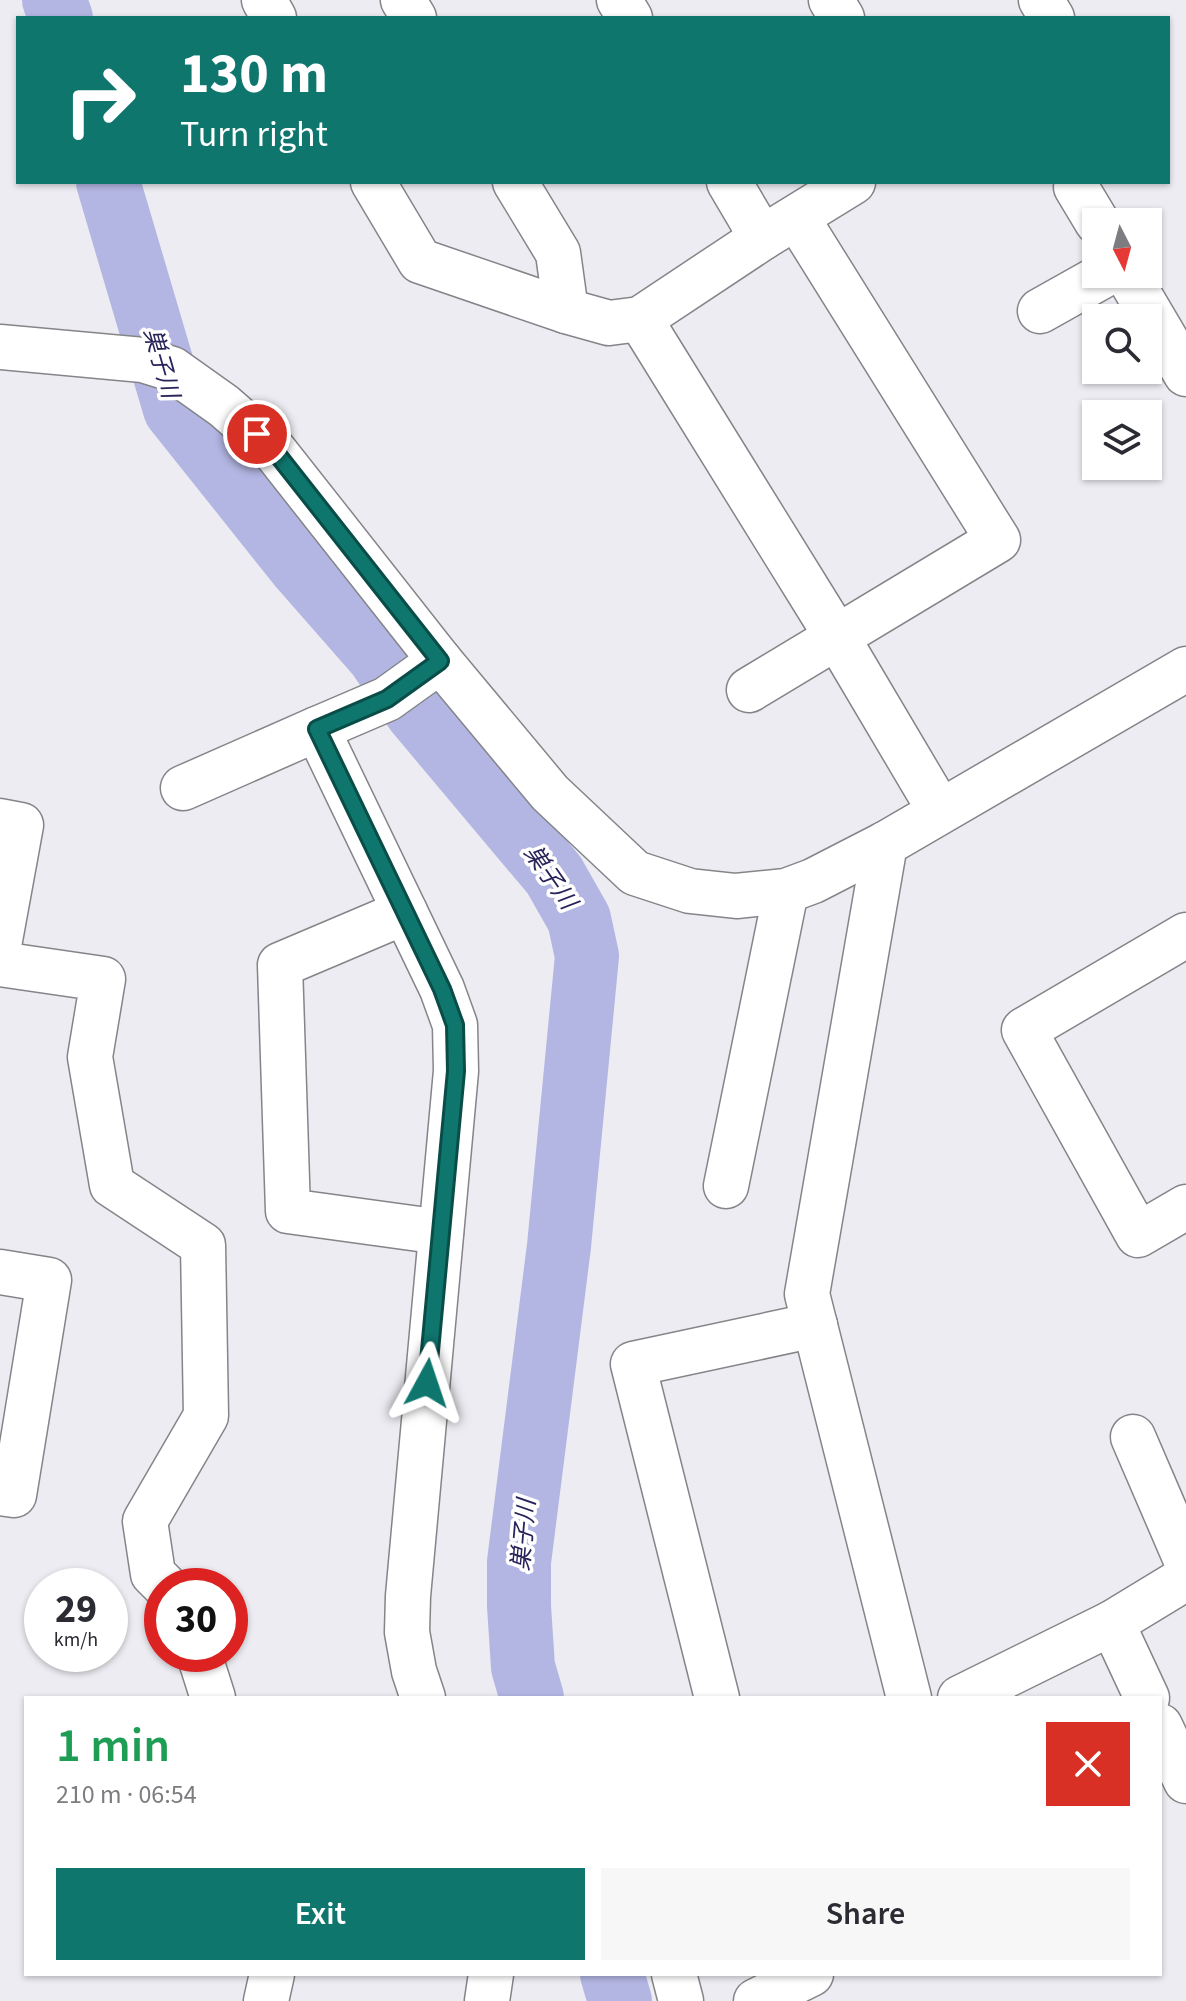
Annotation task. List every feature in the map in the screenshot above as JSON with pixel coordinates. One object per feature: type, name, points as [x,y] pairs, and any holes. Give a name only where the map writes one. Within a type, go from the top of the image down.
[{"type":"street","points":[[374,184],[420,261],[609,323],[640,319],[850,184]]},
{"type":"street","points":[[516,184],[558,253],[566,311]]},
{"type":"street","points":[[731,184],[780,228],[998,540],[749,690]]},
{"type":"street","points":[[1040,311],[1082,287]]},
{"type":"street","points":[[1135,288],[1186,374]]},
{"type":"street","points":[[640,319],[837,637],[940,811]]},
{"type":"street","points":[[2,336],[157,364],[224,406],[273,449],[415,679],[550,793],[635,873],[690,891],[736,896],[786,891],[813,881],[1180,686]]},
{"type":"street","points":[[183,788],[317,729],[415,679]]},
{"type":"street","points":[[317,729],[442,989],[455,1025],[456,1071],[408,1596],[407,1632],[422,1696]]},
{"type":"street","points":[[0,821],[21,825],[0,940]]},
{"type":"street","points":[[885,844],[807,1294],[908,1696]]},
{"type":"street","points":[[726,1186],[786,891]]},
{"type":"street","points":[[405,912],[280,965],[288,1211],[441,1232]]},
{"type":"street","points":[[1186,935],[1024,1030],[1138,1235],[1186,1207]]},
{"type":"street","points":[[0,964],[103,979],[90,1057],[112,1185],[203,1245],[206,1416],[145,1521],[152,1568]]},
{"type":"street","points":[[0,1272],[49,1280],[14,1495],[0,1493]]},
{"type":"street","points":[[716,1696],[633,1364],[815,1325]]},
{"type":"street","points":[[1133,1437],[1186,1560]]},
{"type":"street","points":[[964,1696],[1112,1623],[1186,1578]]},
{"type":"street","points":[[1112,1623],[1146,1696]]},
{"type":"street","points":[[205,1672],[212,1696]]},
{"type":"street","points":[[1162,1730],[1186,1781]]},
{"type":"street","points":[[1162,1800],[1186,1788]]},
{"type":"street","points":[[266,2001],[272,1976]]},
{"type":"street","points":[[487,2001],[491,1976]]},
{"type":"street","points":[[675,1976],[681,2001]]},
{"type":"street","points":[[756,2001],[807,1976]]},
{"type":"waterway","name":"巣子川","points":[[54,0],[60,16]]},
{"type":"waterway","name":"巣子川","points":[[109,184],[175,409],[301,567],[379,656],[417,712],[554,875],[579,919],[587,956],[559,1246],[519,1562],[523,1667],[531,1696]]},
{"type":"waterway","name":"巣子川","points":[[613,1976],[620,2001]]},
{"type":"route","points":[[257,434],[273,449],[440,661],[387,699],[317,729],[442,989],[455,1025],[456,1071],[427,1383]]}]
